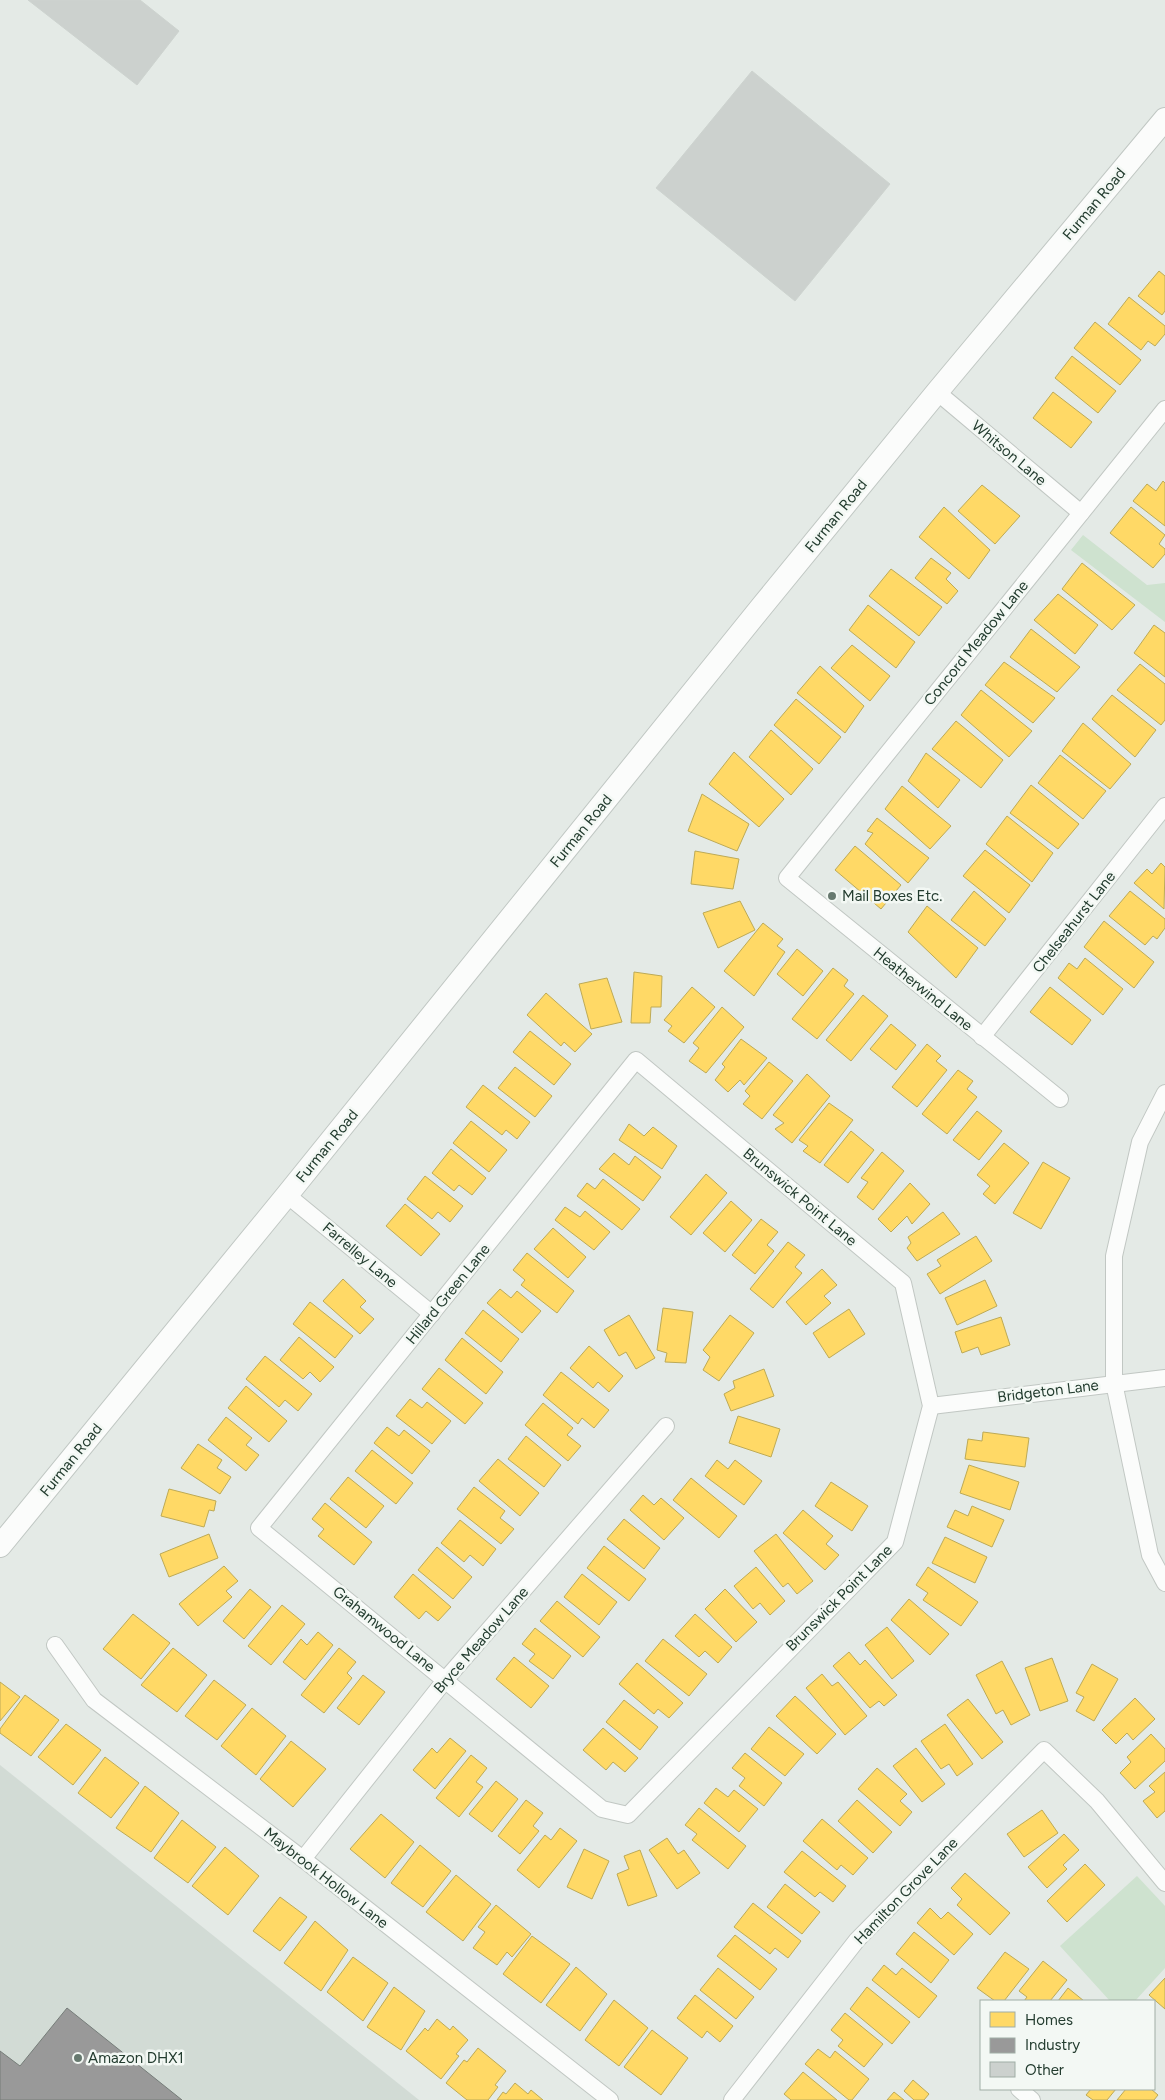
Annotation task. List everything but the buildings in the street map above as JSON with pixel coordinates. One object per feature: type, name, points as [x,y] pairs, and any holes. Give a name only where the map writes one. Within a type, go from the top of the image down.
[{"type":"street","name":"Furman Road","points":[[0,1546],[287,1195],[936,392],[1165,118]]},
{"type":"street","name":"Whitson Lane","points":[[936,392],[1081,513]]},
{"type":"street","name":"Concord Meadow Lane","points":[[787,878],[1165,409]]},
{"type":"street","name":"Chelseahurst Lane","points":[[982,1037],[1165,806]]},
{"type":"street","name":"Heatherwind Lane","points":[[787,878],[1060,1098]]},
{"type":"street","name":"Hillard Green Lane","points":[[259,1528],[636,1060]]},
{"type":"street","name":"Brunswick Point Lane","points":[[628,1815],[894,1542],[931,1406],[903,1283],[636,1060]]},
{"type":"street","points":[[1165,1093],[1140,1142],[1114,1256],[1114,1383],[1150,1555],[1165,1583]]},
{"type":"street","name":"Farrelley Lane","points":[[287,1195],[432,1314]]},
{"type":"street","name":"Bridgeton Lane","points":[[931,1406],[1165,1378]]},
{"type":"street","name":"Bryce Meadow Lane","points":[[303,1859],[446,1679],[666,1426]]},
{"type":"street","name":"Grahamwood Lane","points":[[259,1528],[446,1679],[602,1809],[628,1815]]},
{"type":"street","name":"Maybrook Hollow Lane","points":[[54,1646],[94,1700],[303,1859],[610,2100]]},
{"type":"street","name":"Hamilton Grove Lane","points":[[732,2100],[857,1940],[1044,1750],[1097,1801],[1165,1883]]},
{"type":"street","points":[[1020,2090],[1032,2100]]},
{"type":"shaded area","points":[[0,1765],[419,2100],[0,2100]]},
{"type":"green space","points":[[1083,535],[1147,585],[1165,583],[1165,622],[1071,550]]},
{"type":"green space","points":[[1137,1876],[1165,1906],[1165,1968],[1136,2000],[1109,2000],[1060,1946]]},
{"type":"place","name":"Mail Boxes Etc.","points":[[832,896]]},
{"type":"place","name":"Amazon DHX1","points":[[78,2058]]}]
